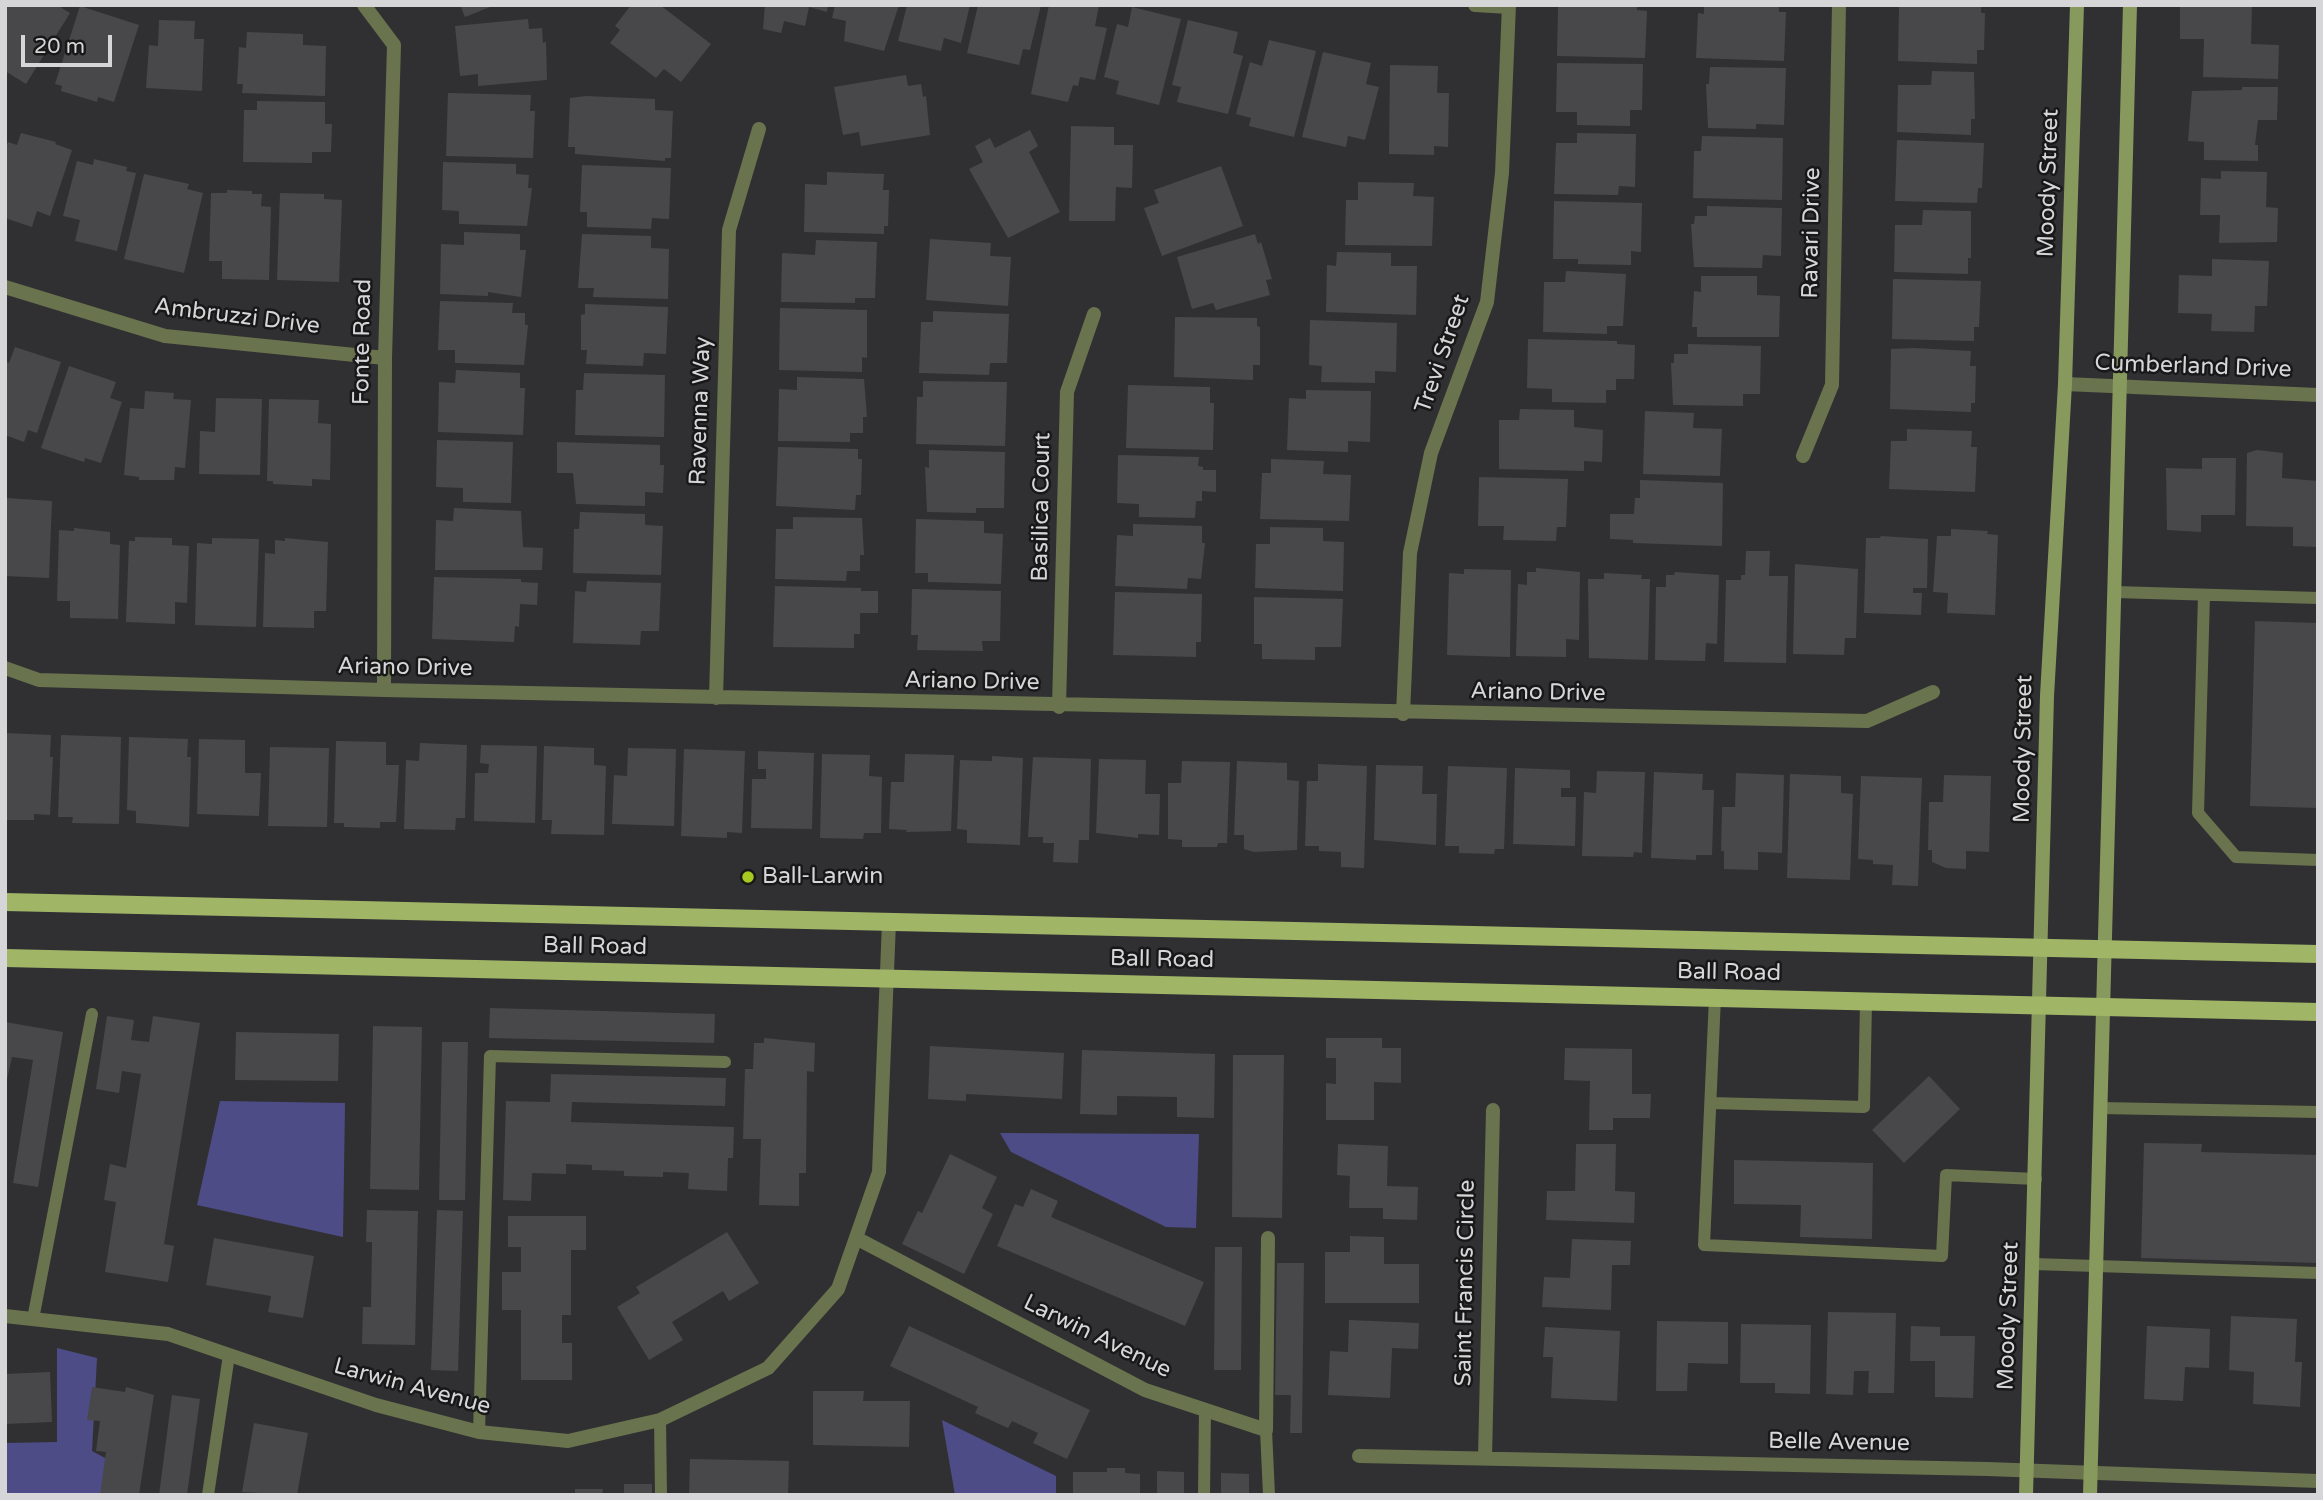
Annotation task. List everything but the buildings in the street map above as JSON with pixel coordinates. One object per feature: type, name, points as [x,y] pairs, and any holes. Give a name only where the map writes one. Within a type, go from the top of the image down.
[{"type":"main road","name":"Moody Street","points":[[2026,1495],[2048,670],[2065,384],[2077,5]]},
{"type":"main road","points":[[2090,1495],[2130,5]]},
{"type":"main road","name":"Ball Road","points":[[5,902],[2318,954]]},
{"type":"main road","name":"Ball Road","points":[[5,958],[2318,1012]]},
{"type":"street","name":"Fonte Road","points":[[364,5],[394,45],[385,358],[384,690]]},
{"type":"street","points":[[1475,5],[1509,6]]},
{"type":"street","name":"Ravari Drive","points":[[1803,456],[1832,385],[1839,5]]},
{"type":"street","name":"Trevi Street","points":[[1403,714],[1410,553],[1432,453],[1487,302],[1502,173],[1509,6]]},
{"type":"street","name":"Ravenna Way","points":[[716,698],[729,230],[759,129]]},
{"type":"street","name":"Ambruzzi Drive","points":[[5,286],[165,336],[385,358]]},
{"type":"street","name":"Basilica Court","points":[[1059,707],[1067,392],[1094,314]]},
{"type":"street","name":"Cumberland Drive","points":[[2065,384],[2318,395]]},
{"type":"street","name":"Ariano Drive","points":[[5,668],[39,680],[1059,707],[1867,722],[1933,692]]},
{"type":"street","name":"Larwin Avenue","points":[[5,1316],[168,1334],[376,1405],[479,1432],[568,1441],[660,1420],[768,1368],[838,1289],[879,1172],[889,922]]},
{"type":"street","name":"Saint Francis Circle","points":[[1485,1457],[1493,1111]]},
{"type":"street","name":"Larwin Avenue","points":[[856,1238],[1145,1390],[1266,1430]]},
{"type":"street","points":[[1266,1430],[1268,1238]]},
{"type":"street","name":"Belle Avenue","points":[[1359,1456],[2090,1472],[2318,1481]]},
{"type":"lane","points":[[2115,592],[2318,598]]},
{"type":"lane","points":[[2204,595],[2199,813],[2236,857],[2318,860]]},
{"type":"lane","points":[[1715,997],[1704,1245],[1942,1256],[1946,1175],[2036,1179]]},
{"type":"lane","points":[[1711,1103],[1864,1107],[1866,1001]]},
{"type":"lane","points":[[33,1319],[92,1014]]},
{"type":"lane","points":[[479,1432],[490,1056],[725,1062]]},
{"type":"lane","points":[[2100,1108],[2318,1112]]},
{"type":"lane","points":[[2034,1264],[2318,1273]]},
{"type":"lane","points":[[208,1495],[229,1355]]},
{"type":"lane","points":[[1204,1495],[1205,1409]]},
{"type":"lane","points":[[660,1420],[662,1495]]},
{"type":"lane","points":[[1266,1430],[1269,1495]]},
{"type":"shaded area","points":[[220,1101],[345,1103],[343,1237],[197,1205]]},
{"type":"shaded area","points":[[1000,1133],[1199,1134],[1196,1228],[1166,1227],[1011,1152]]},
{"type":"shaded area","points":[[57,1348],[97,1358],[92,1451],[107,1459],[101,1495],[5,1495],[5,1443],[57,1442]]},
{"type":"shaded area","points":[[942,1420],[1056,1476],[1056,1495],[955,1495]]},
{"type":"place","name":"Ball-Larwin","points":[[748,877]]}]
